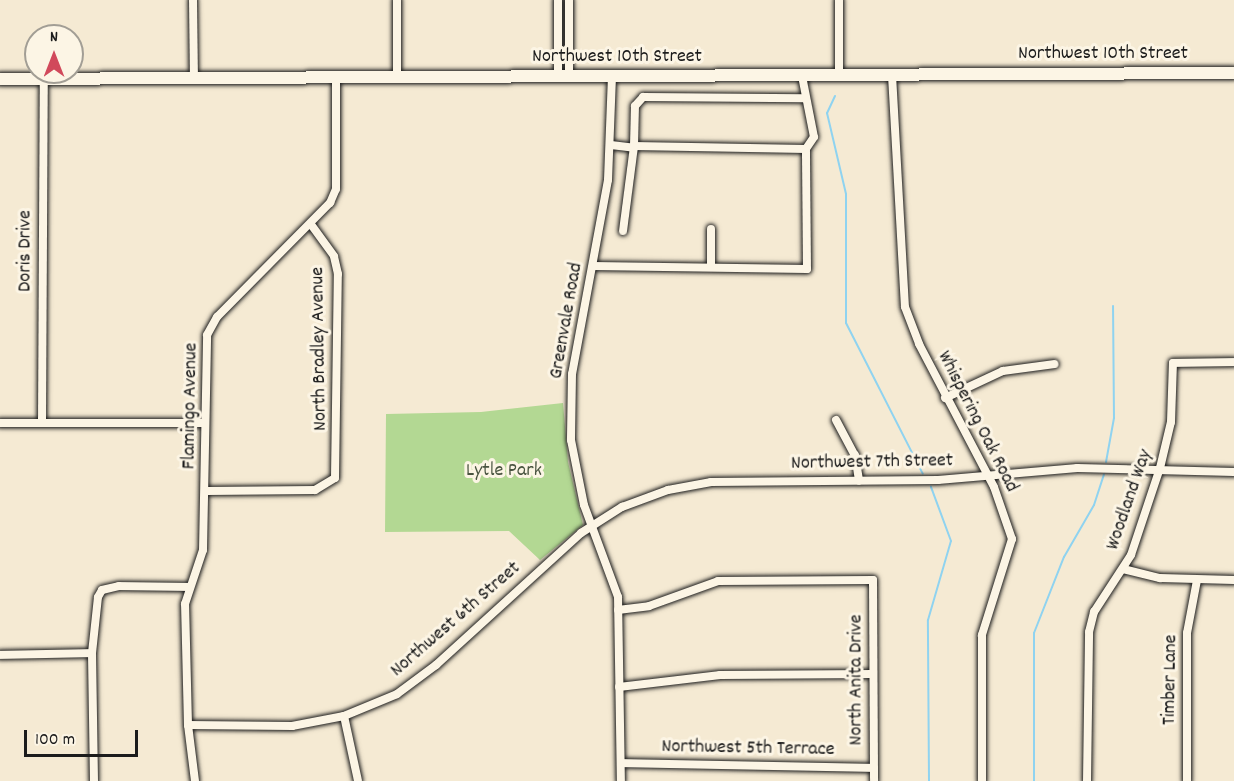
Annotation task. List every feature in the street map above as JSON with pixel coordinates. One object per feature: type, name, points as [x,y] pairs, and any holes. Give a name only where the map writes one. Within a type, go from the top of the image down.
[{"type":"main road","name":"Northwest 10th Street","points":[[84,79],[1234,73]]},
{"type":"main road","name":"Northwest 10th Street","points":[[0,79],[24,79]]},
{"type":"street","points":[[193,0],[194,79]]},
{"type":"street","points":[[397,0],[397,77]]},
{"type":"street","points":[[838,0],[839,76]]},
{"type":"street","points":[[558,4],[569,4],[564,76],[558,4]]},
{"type":"street","name":"Whispering Oak Road","points":[[892,75],[905,307],[945,398],[987,476],[1012,539],[982,635],[982,781]]},
{"type":"street","name":"Greenvale Road","points":[[612,76],[611,146],[593,266],[572,374],[573,459],[591,526],[615,584],[618,610],[621,781]]},
{"type":"street","points":[[593,266],[807,269],[806,149],[814,137],[802,76]]},
{"type":"street","name":"Flamingo Avenue","points":[[195,781],[188,725],[188,587],[203,550],[207,491],[203,423],[207,335],[217,317],[312,226],[336,189],[336,77]]},
{"type":"street","name":"Doris Drive","points":[[42,423],[44,84]]},
{"type":"street","points":[[623,231],[634,147],[634,106],[643,97],[805,98]]},
{"type":"street","points":[[611,146],[806,149]]},
{"type":"street","name":"North Bradley Avenue","points":[[207,491],[315,490],[335,478],[338,274],[334,256],[312,226]]},
{"type":"street","points":[[711,229],[711,267]]},
{"type":"street","name":"Woodland Way","points":[[1087,781],[1089,632],[1100,602],[1123,569],[1160,468],[1171,422],[1173,363],[1234,362]]},
{"type":"street","points":[[945,398],[1003,370],[1055,363]]},
{"type":"street","points":[[836,420],[855,456],[859,481]]},
{"type":"street","points":[[0,423],[203,423]]},
{"type":"street","name":"Northwest 7th Street","points":[[591,526],[644,498],[690,485],[987,476],[1105,468],[1234,472]]},
{"type":"street","name":"Northwest 6th Street","points":[[188,725],[292,726],[344,716],[410,685],[591,526]]},
{"type":"street","points":[[1123,569],[1140,576],[1234,580]]},
{"type":"street","name":"North Anita Drive","points":[[618,610],[642,608],[718,581],[873,580],[874,781]]},
{"type":"street","name":"Timber Lane","points":[[1187,781],[1187,633],[1197,580]]},
{"type":"street","points":[[94,781],[93,617],[102,590],[129,585],[188,587]]},
{"type":"street","points":[[0,655],[92,653]]},
{"type":"street","points":[[619,687],[720,675],[873,674]]},
{"type":"street","points":[[344,716],[358,781]]},
{"type":"street","name":"Northwest 5th Terrace","points":[[621,763],[874,768]]},
{"type":"green space","name":"Lytle Park","points":[[563,403],[568,462],[583,525],[540,560],[509,531],[385,532],[386,414],[481,412]]},
{"type":"waterway","points":[[835,96],[827,113],[846,194],[846,323],[923,474]]},
{"type":"waterway","points":[[1106,462],[1114,418],[1113,306]]},
{"type":"waterway","points":[[1034,781],[1034,633],[1064,557],[1094,505],[1104,475]]},
{"type":"waterway","points":[[929,781],[928,620],[951,541],[931,487]]}]
